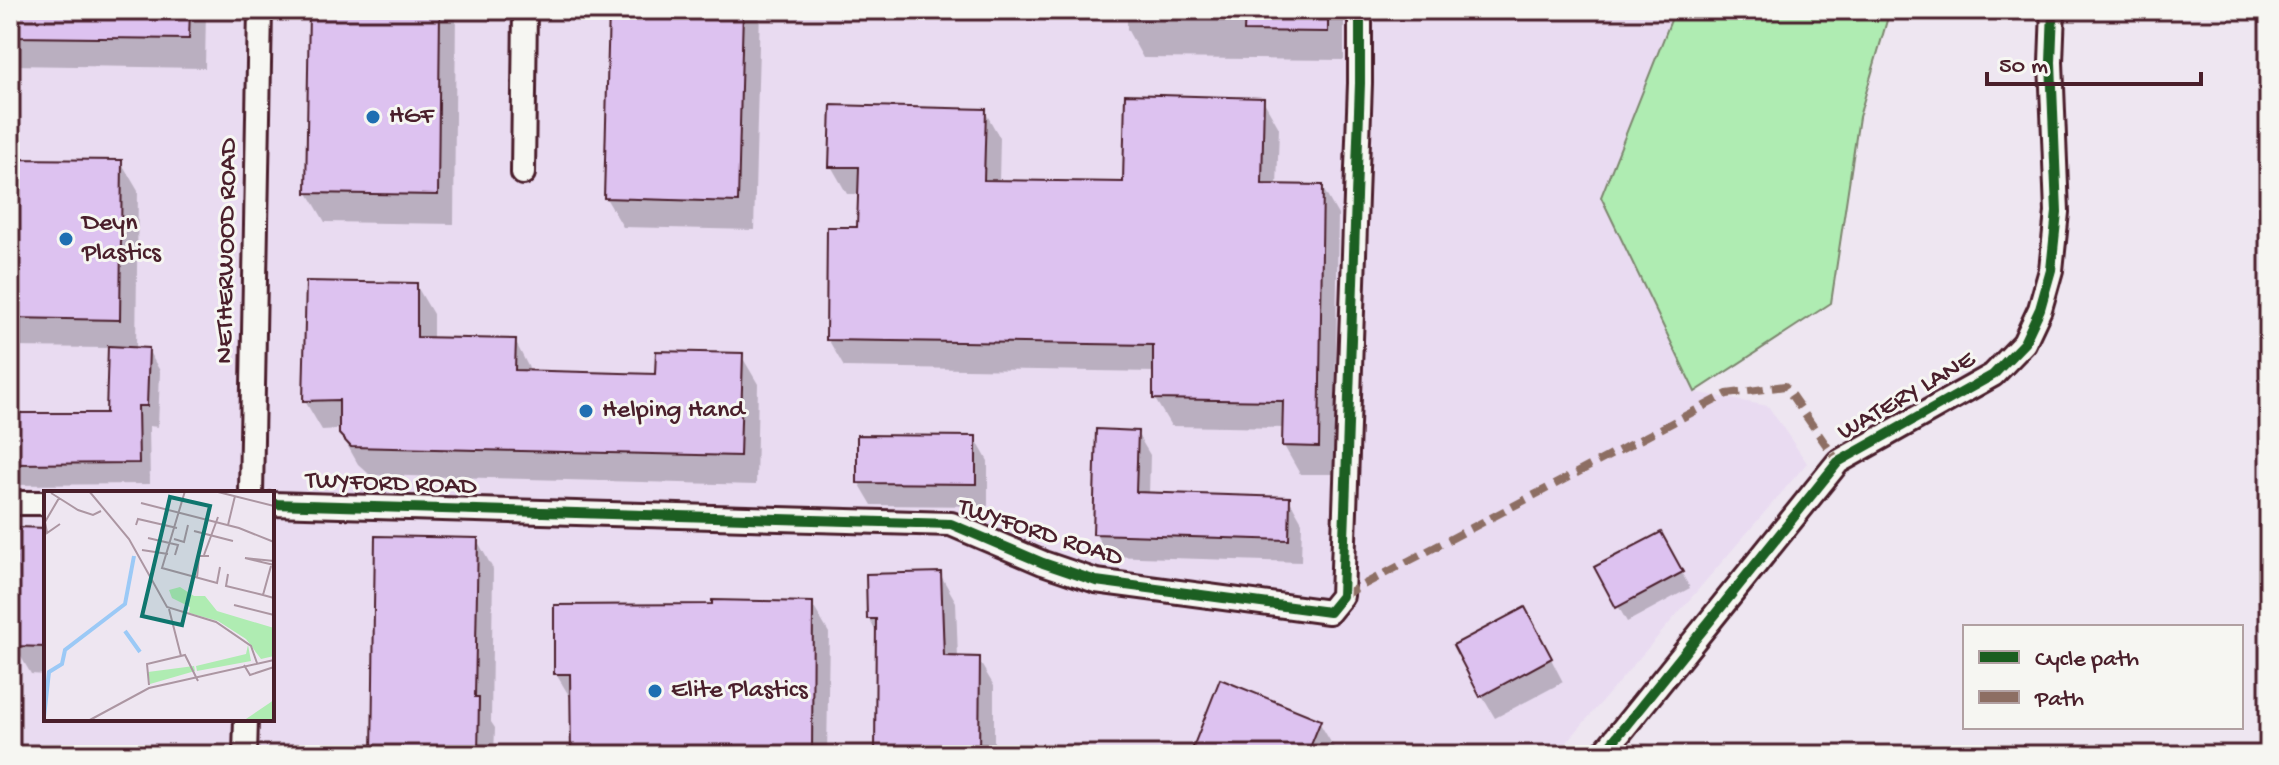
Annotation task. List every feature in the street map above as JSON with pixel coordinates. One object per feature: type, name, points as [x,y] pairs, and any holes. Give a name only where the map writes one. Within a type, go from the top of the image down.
[{"type":"street","name":"NETHERWOOD ROAD","points":[[251,491],[260,10]]},
{"type":"street","points":[[523,173],[525,10]]},
{"type":"street","name":"TWYFORD ROAD","points":[[274,504],[951,524],[1043,563],[1096,581],[1329,612],[1342,596],[1360,10]]},
{"type":"street","name":"WATERY LANE","points":[[1602,755],[1838,462],[1993,375],[2024,343],[2040,309],[2051,270],[2057,212],[2051,62],[2053,10]]},
{"type":"street","points":[[10,503],[44,503]]},
{"type":"street","points":[[245,755],[246,721]]},
{"type":"shaded area","points":[[10,10],[1678,10],[1695,392],[1768,406],[1807,463],[1556,755],[10,755]]},
{"type":"green space","points":[[1675,10],[1890,10],[1859,117],[1831,303],[1695,392],[1601,197]]},
{"type":"building","points":[[10,10],[190,10],[189,39],[10,37]]},
{"type":"building","name":"HGF","points":[[309,10],[440,10],[438,195],[306,193]]},
{"type":"building","points":[[609,10],[743,10],[738,202],[604,198]]},
{"type":"building","points":[[1245,10],[1328,10],[1328,32],[1244,31]]},
{"type":"building","points":[[1125,94],[1264,98],[1262,184],[1323,185],[1319,447],[1282,446],[1283,401],[1153,399],[1153,345],[826,340],[827,227],[857,227],[859,167],[829,167],[831,105],[986,109],[984,180],[1123,182]]},
{"type":"building","name":"Deyn Plastics","points":[[10,159],[122,160],[120,320],[10,318]]},
{"type":"building","name":"Helping Hand","points":[[306,281],[417,283],[417,337],[516,339],[515,370],[655,374],[656,351],[743,353],[740,456],[351,447],[339,434],[339,400],[303,401]]},
{"type":"building","points":[[108,346],[149,348],[147,406],[138,406],[139,463],[10,464],[10,413],[106,413]]},
{"type":"building","points":[[1096,429],[1138,431],[1136,492],[1290,497],[1289,540],[1093,534]]},
{"type":"building","points":[[857,435],[976,436],[976,484],[857,483]]},
{"type":"building","points":[[17,527],[44,528],[44,647],[12,646]]},
{"type":"building","points":[[1661,532],[1683,572],[1616,608],[1594,567]]},
{"type":"building","points":[[375,536],[478,538],[475,697],[479,697],[478,755],[372,755]]},
{"type":"building","points":[[941,572],[944,656],[980,657],[979,755],[875,755],[876,619],[867,619],[866,574]]},
{"type":"building","points":[[712,600],[813,602],[812,755],[571,755],[570,674],[554,674],[554,605],[712,604]]},
{"type":"building","points":[[1525,607],[1552,658],[1480,697],[1453,645]]},
{"type":"building","points":[[1220,679],[1321,720],[1307,755],[1190,755]]},
{"type":"marked path","points":[[1342,596],[1727,394],[1785,386],[1838,462]]},
{"type":"cycle path","points":[[274,504],[951,524],[1043,563],[1096,581],[1329,612],[1342,596],[1360,10]]},
{"type":"cycle path","points":[[1602,755],[1838,462],[1993,375],[2024,343],[2040,309],[2051,270],[2057,212],[2051,62],[2053,10]]},
{"type":"place","name":"HGF","points":[[373,117]]},
{"type":"place","name":"Deyn Plastics","points":[[66,239]]},
{"type":"place","name":"Helping Hand","points":[[586,411]]},
{"type":"place","name":"Elite Plastics","points":[[655,691]]}]
